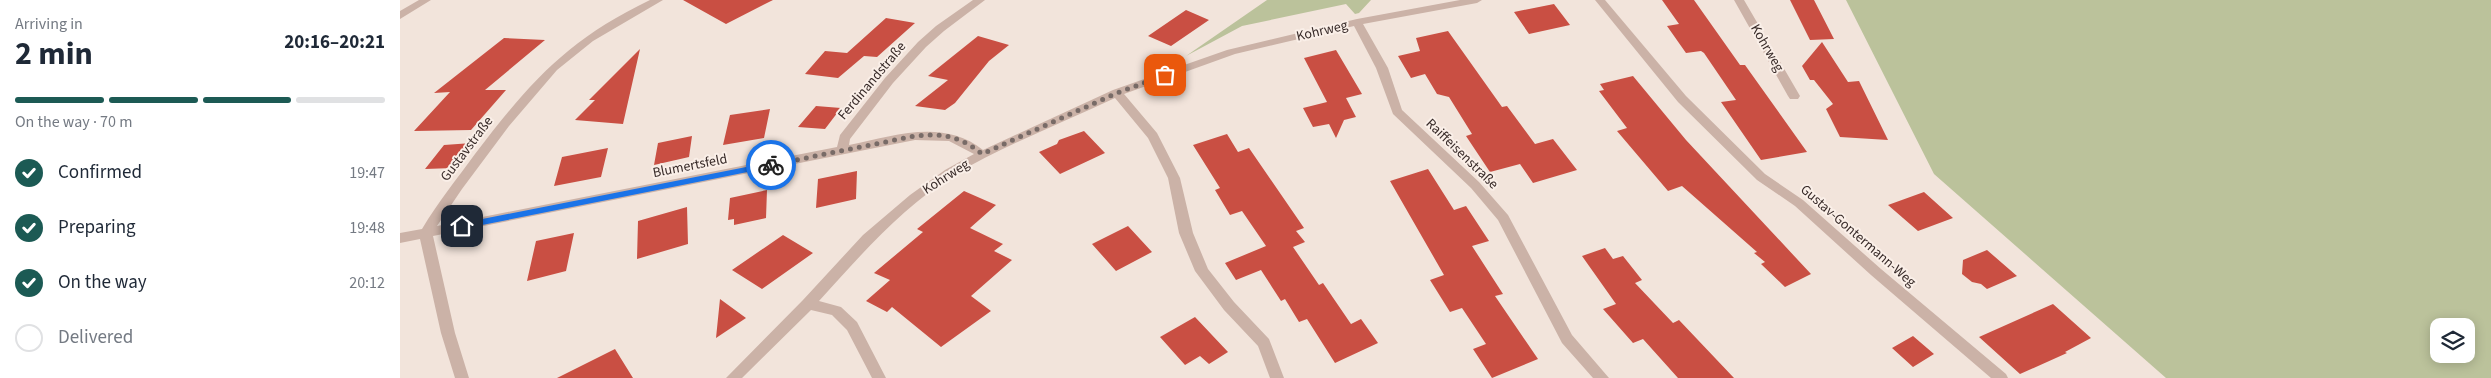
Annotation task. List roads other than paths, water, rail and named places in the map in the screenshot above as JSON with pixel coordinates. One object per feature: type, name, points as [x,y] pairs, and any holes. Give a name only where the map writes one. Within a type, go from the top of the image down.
[{"type":"street","points":[[400,16],[426,0]]},
{"type":"street","name":"Gustavstraße","points":[[426,234],[438,213],[487,146],[528,94],[553,68],[583,43],[628,14],[658,0]]},
{"type":"street","name":"Ferdinandstraße","points":[[843,150],[844,138],[895,72],[957,13],[980,0]]},
{"type":"street","name":"Kohrweg","points":[[734,378],[808,304],[868,238],[914,198],[949,173],[982,154],[1117,93],[1231,52],[1358,22],[1478,0]]},
{"type":"street","name":"Gustav-Gontermann-Weg","points":[[1600,0],[1682,99],[1761,177],[1799,203],[1876,272],[2001,378]]},
{"type":"street","name":"Kohrweg","points":[[1739,0],[1794,96]]},
{"type":"street","name":"Raiffeisenstraße","points":[[1358,22],[1382,68],[1397,111],[1475,185],[1503,218],[1567,338],[1602,378]]},
{"type":"street","points":[[1117,93],[1153,136],[1174,178],[1186,233],[1202,271],[1229,306],[1264,344],[1277,378]]},
{"type":"street","name":"Blumertsfeld","points":[[400,238],[843,150],[935,134],[960,139],[982,154]]},
{"type":"street","points":[[426,234],[448,333],[462,378]]},
{"type":"street","points":[[808,304],[836,312],[852,326],[879,378]]}]
